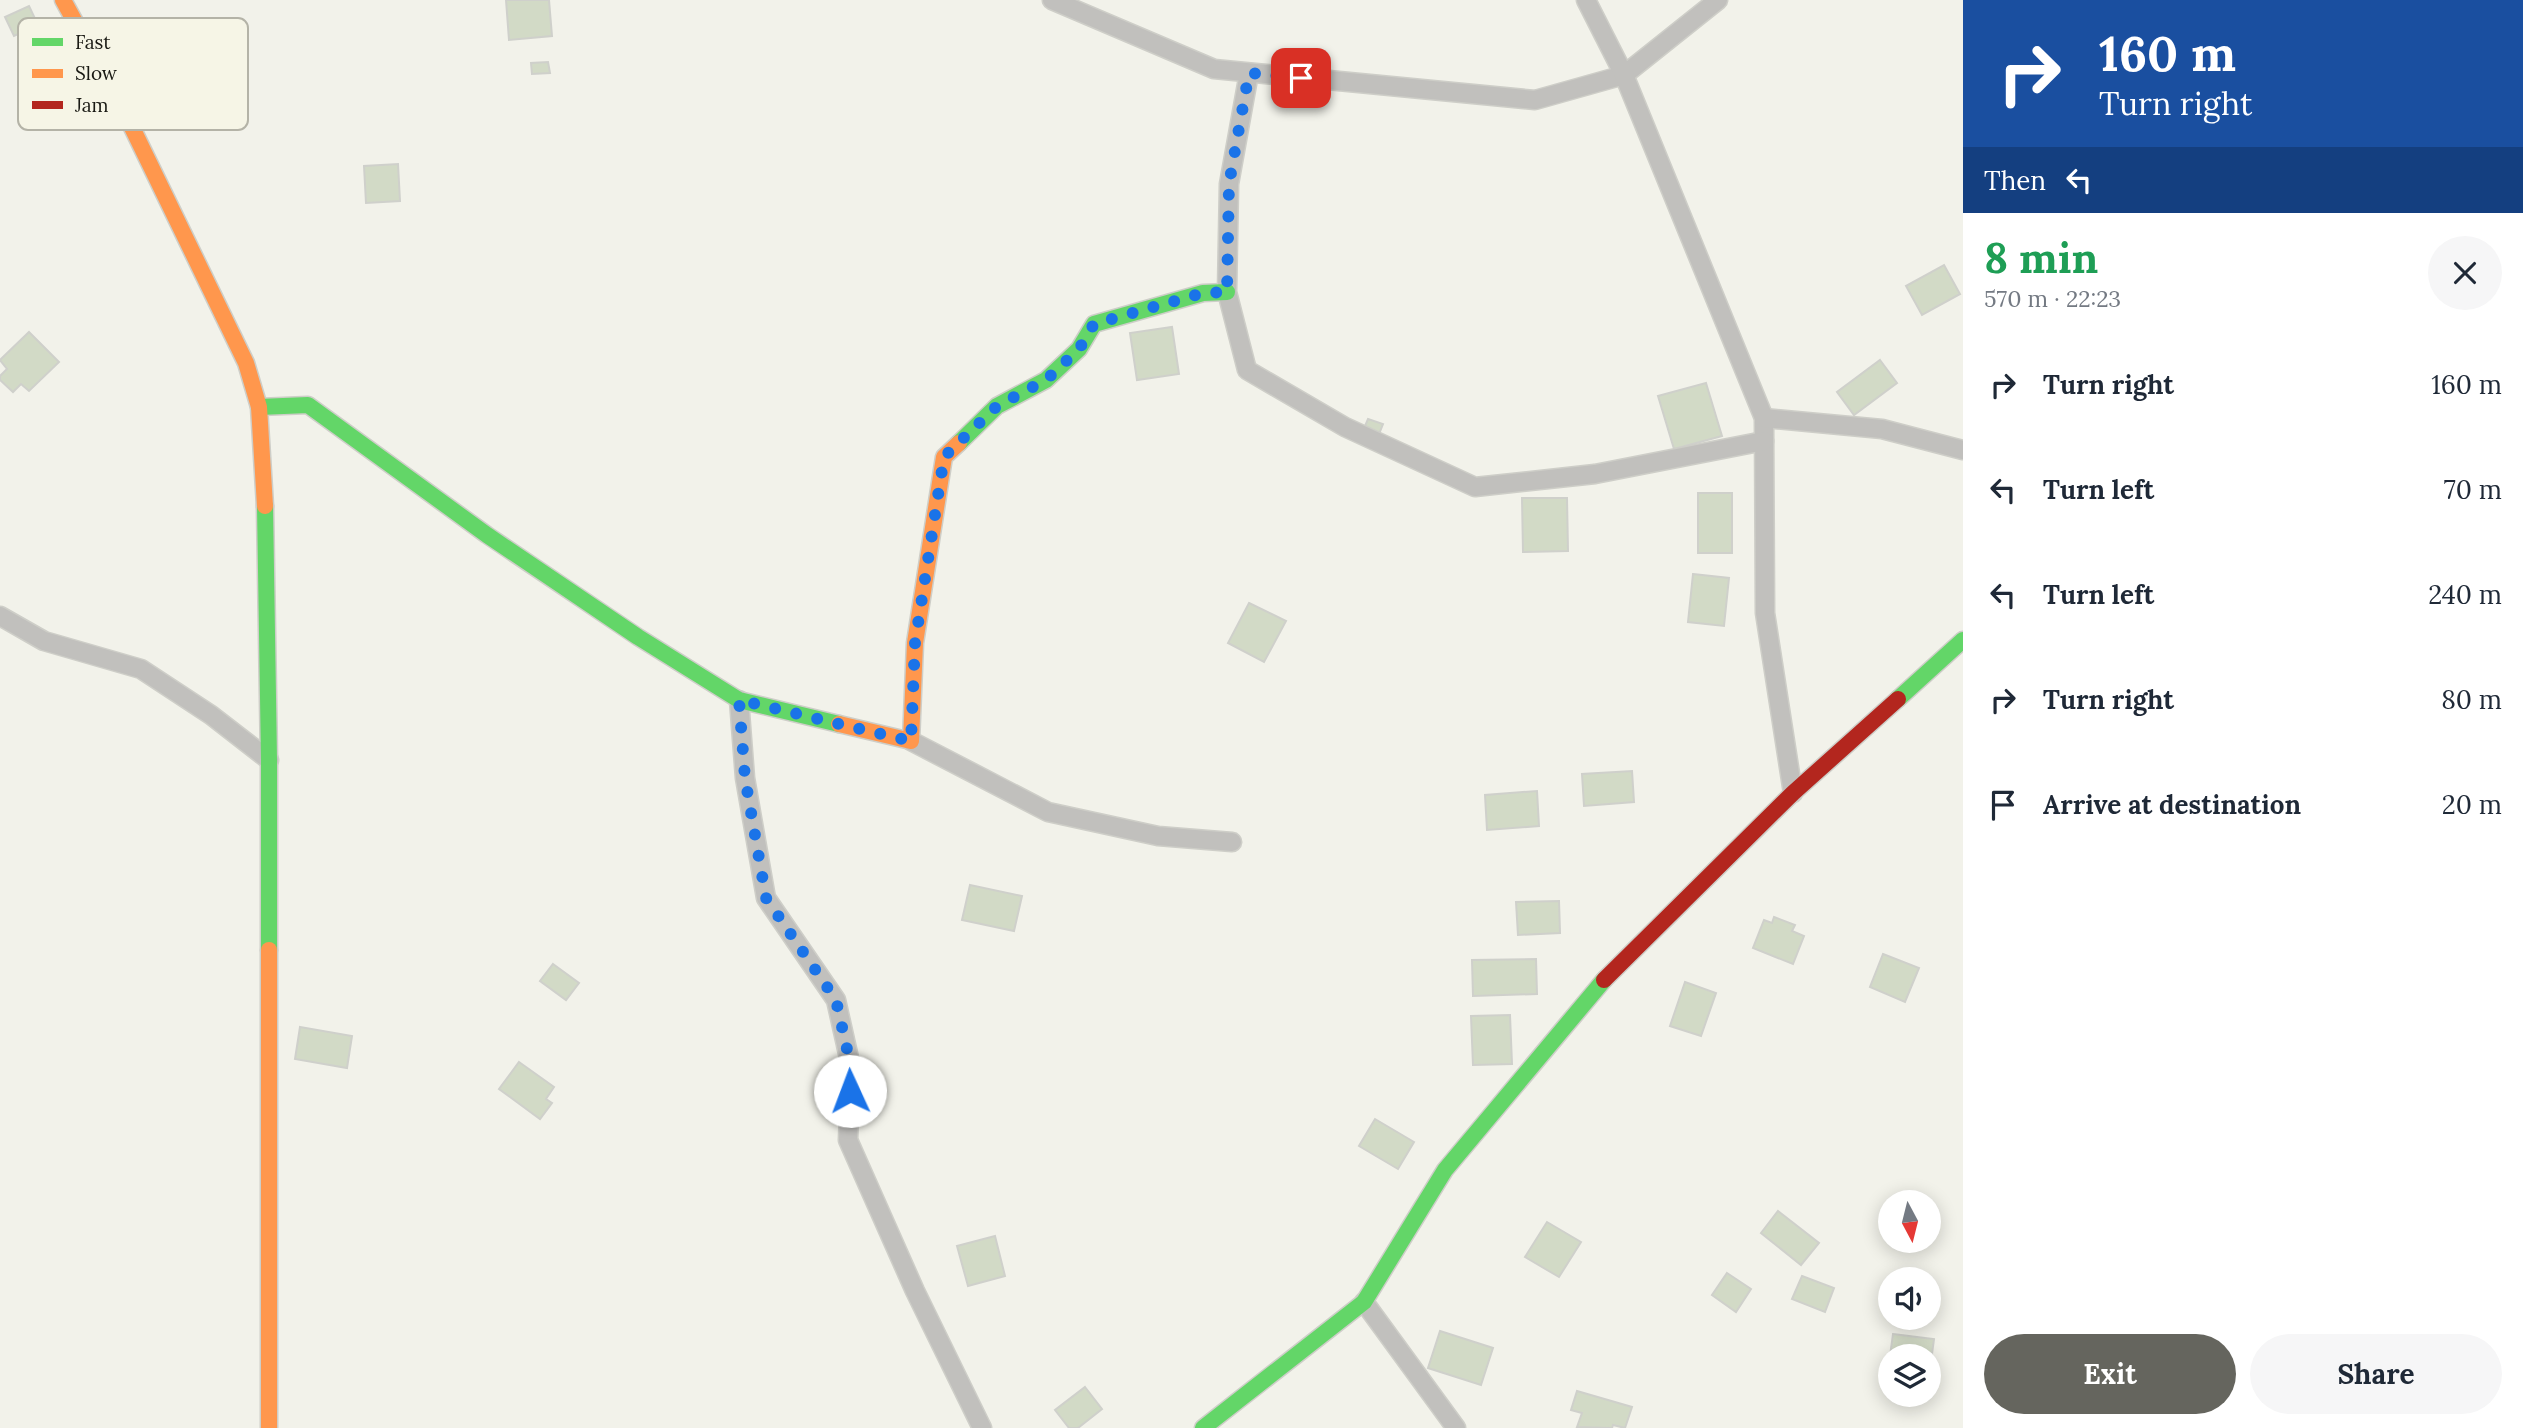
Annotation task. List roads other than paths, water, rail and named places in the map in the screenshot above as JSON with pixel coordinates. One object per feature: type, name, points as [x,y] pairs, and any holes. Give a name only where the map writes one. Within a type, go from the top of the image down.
[{"type":"street","points":[[63,0],[73,18]]},
{"type":"street","points":[[1052,0],[1214,69],[1535,100],[1623,75],[1718,0]]},
{"type":"street","points":[[1586,0],[1623,75],[1764,418],[1765,613],[1793,793]]},
{"type":"street","points":[[1249,73],[1229,184],[1227,292],[1247,370],[1345,427],[1475,486],[1595,474],[1764,441]]},
{"type":"street","points":[[133,130],[240,351],[259,407],[264,470],[269,760],[269,1428]]},
{"type":"street","points":[[911,741],[915,643],[944,457],[997,406],[1046,380],[1079,349],[1094,324],[1203,293],[1227,292]]},
{"type":"street","points":[[259,407],[308,405],[498,542],[638,637],[739,700],[911,741],[1048,812],[1158,836],[1232,842]]},
{"type":"street","points":[[1764,418],[1882,429],[1963,450]]},
{"type":"street","points":[[0,616],[44,641],[141,669],[211,715],[269,760]]},
{"type":"street","points":[[1203,1428],[1364,1302],[1444,1170],[1602,982],[1793,793],[1963,640]]},
{"type":"street","points":[[739,700],[745,778],[766,898],[836,1000],[851,1067],[848,1140],[915,1291],[982,1428]]},
{"type":"street","points":[[1364,1302],[1456,1428]]}]
